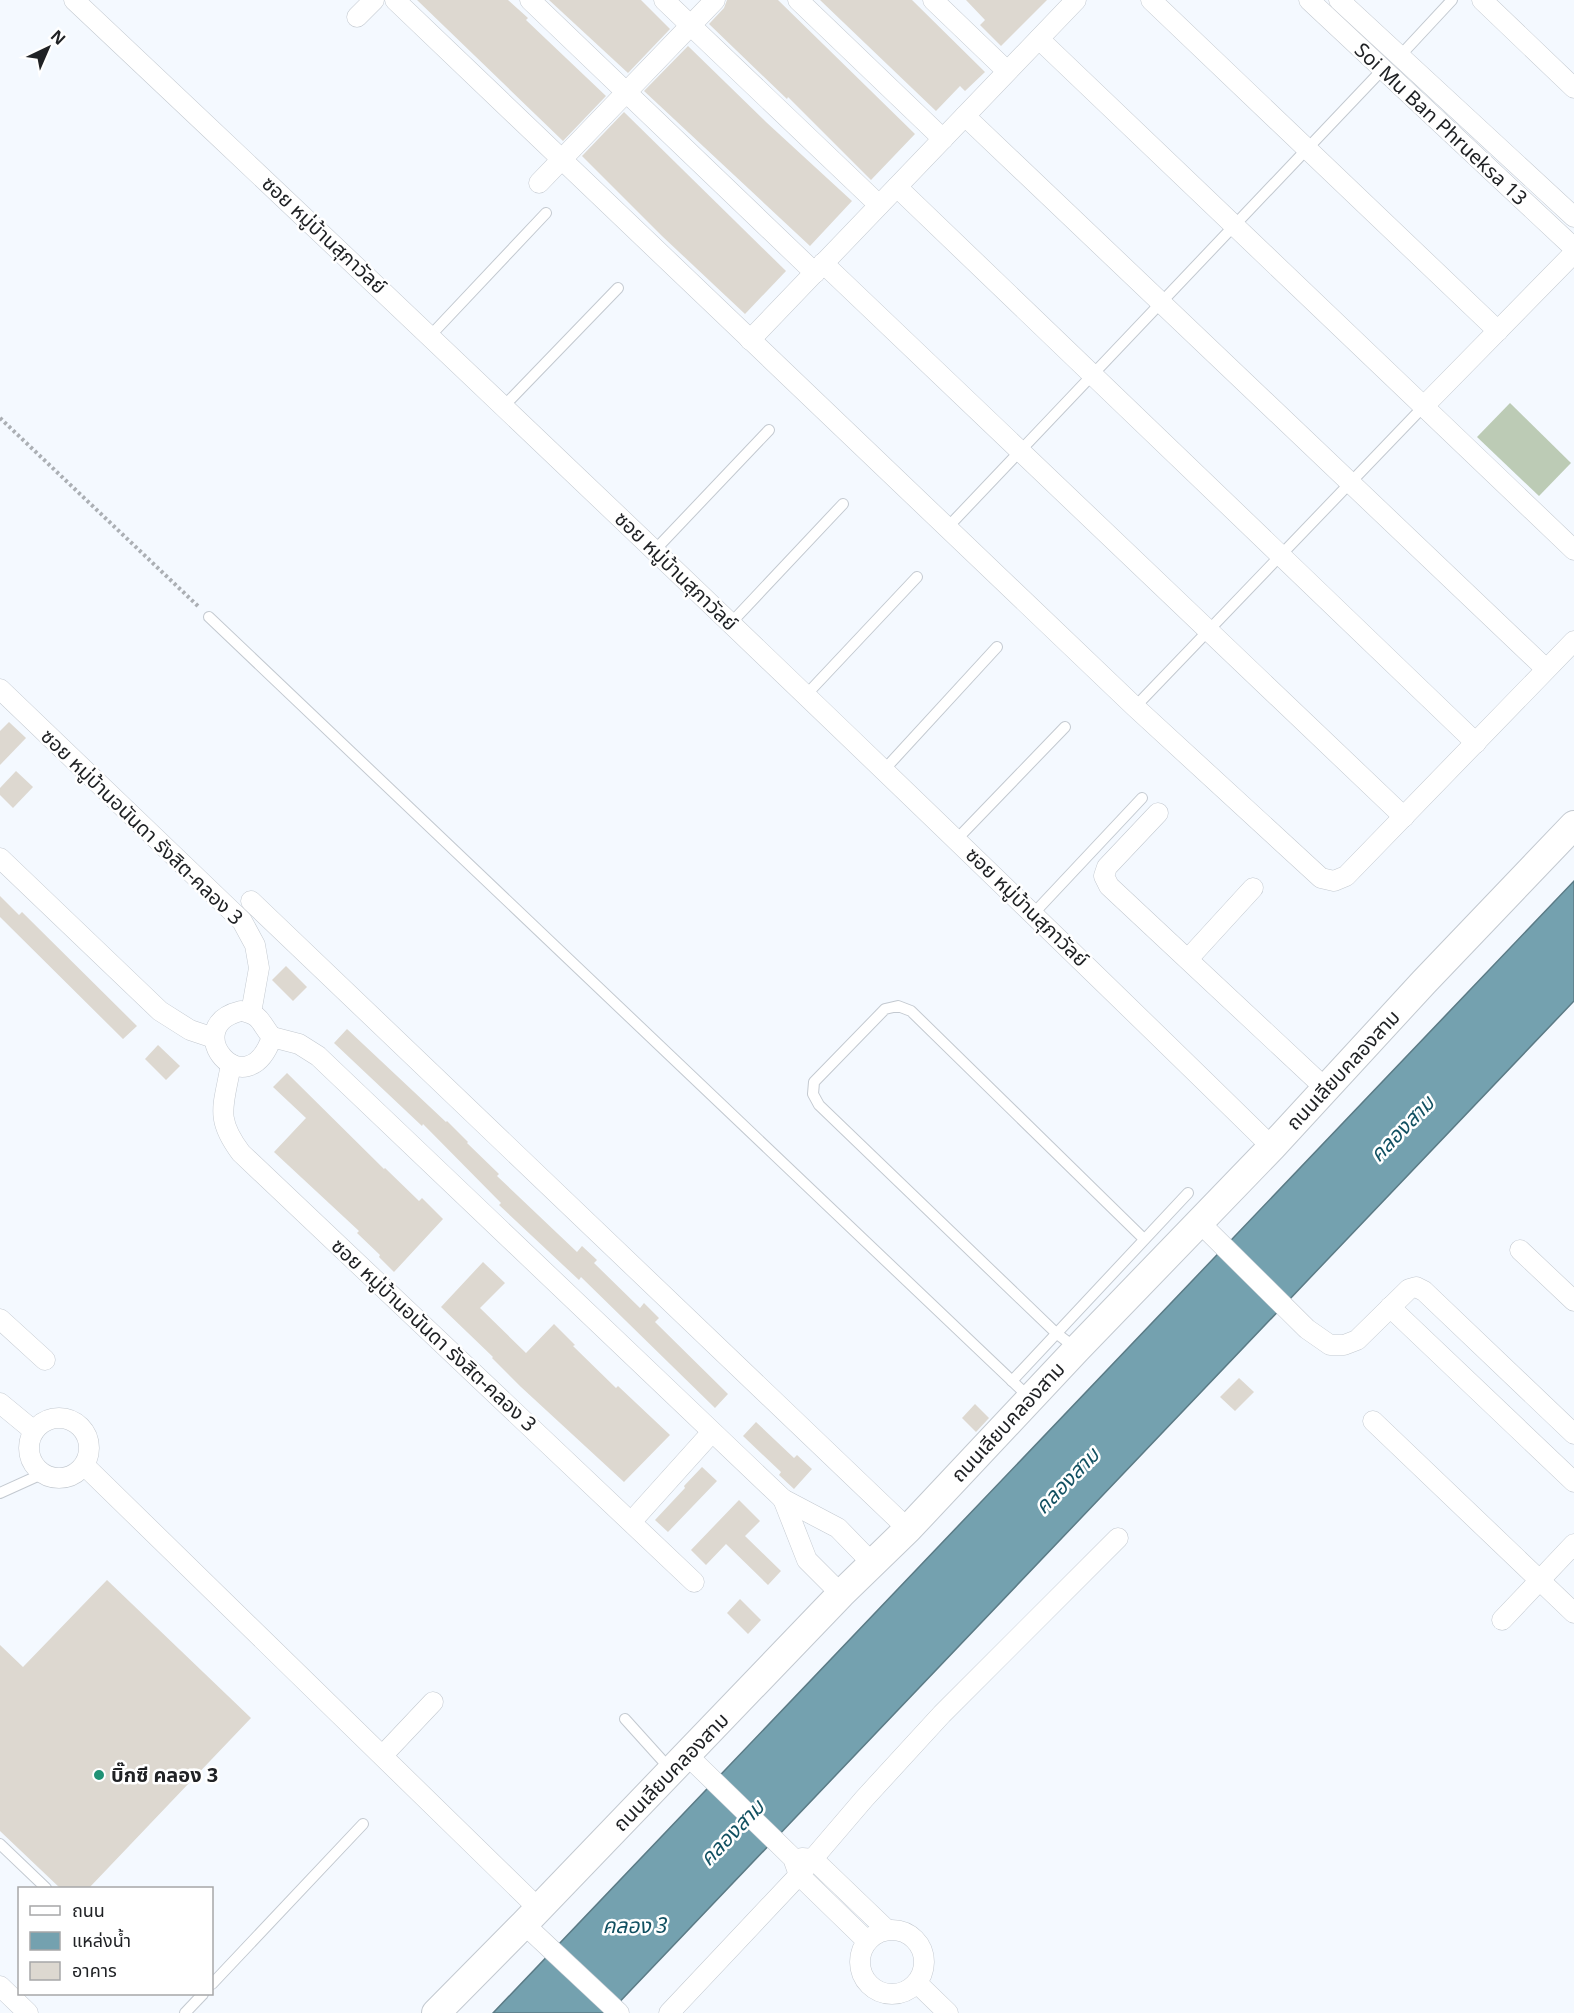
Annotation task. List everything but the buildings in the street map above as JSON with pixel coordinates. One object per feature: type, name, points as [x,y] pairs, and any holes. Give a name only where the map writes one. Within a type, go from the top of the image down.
[{"type":"main road","name":"ถนนเลียบคลองสาม","points":[[436,2013],[535,1925],[679,1763],[841,1594],[908,1529],[1021,1390],[1067,1341],[1199,1222],[1574,825]]},
{"type":"street","name":"ซอย หมู่บ้านสุภาวัลย์","points":[[74,0],[431,335],[1034,913],[1272,1147]]},
{"type":"street","points":[[357,17],[374,0]]},
{"type":"street","points":[[395,0],[947,528],[1321,878],[1334,881],[1346,876],[1574,640]]},
{"type":"street","points":[[530,0],[627,93],[1020,451],[1404,817]]},
{"type":"street","points":[[664,0],[879,205]]},
{"type":"street","points":[[539,183],[715,0]]},
{"type":"street","points":[[798,0],[943,138]]},
{"type":"street","points":[[750,340],[1076,0]]},
{"type":"street","points":[[1151,0],[1498,331]]},
{"type":"street","name":"Soi Mu Ban Phrueksa 13","points":[[1309,0],[1574,248]]},
{"type":"street","name":"Soi Mu Ban Phrueksa 13","points":[[1339,0],[1574,217]]},
{"type":"street","points":[[1482,0],[1574,88]]},
{"type":"street","points":[[935,1],[1007,71]]},
{"type":"street","points":[[1039,39],[1574,550]]},
{"type":"street","points":[[965,116],[1546,669]]},
{"type":"street","points":[[897,187],[1476,743]]},
{"type":"street","points":[[1424,406],[1574,253]]},
{"type":"street","name":"ซอย หมู่บ้านอนันดา รังสิต-คลอง 3","points":[[0,689],[242,921],[255,945],[259,968],[251,1013]]},
{"type":"street","points":[[1158,813],[1107,867],[1104,876],[1109,886],[1325,1088]]},
{"type":"street","points":[[0,858],[160,1011],[190,1030],[214,1038]]},
{"type":"street","points":[[1188,959],[1253,888]]},
{"type":"street","points":[[251,901],[908,1529]]},
{"type":"street","points":[[272,1037],[260,1060],[246,1066],[231,1064],[217,1052],[214,1038],[222,1019],[242,1011],[251,1013],[260,1019],[272,1037],[299,1044],[318,1056],[783,1499],[838,1528],[872,1563]]},
{"type":"street","name":"ซอย หมู่บ้านอนันดา รังสิต-คลอง 3","points":[[231,1064],[222,1118],[228,1136],[241,1153],[694,1582]]},
{"type":"street","points":[[1199,1222],[1307,1329],[1330,1345],[1344,1346],[1357,1340],[1409,1289],[1416,1287],[1424,1291],[1574,1434]]},
{"type":"street","points":[[1520,1250],[1574,1301]]},
{"type":"street","points":[[1390,1307],[1574,1482]]},
{"type":"street","points":[[0,1319],[45,1360]]},
{"type":"street","points":[[0,1403],[34,1431]]},
{"type":"street","points":[[49,1419],[68,1419],[77,1423],[84,1430],[90,1448],[85,1466],[78,1473],[61,1479],[42,1474],[30,1459],[30,1440],[34,1431],[49,1419]]},
{"type":"street","points":[[1373,1421],[1574,1613]]},
{"type":"street","points":[[632,1521],[712,1432]]},
{"type":"street","points":[[85,1466],[383,1755],[535,1925],[619,2013]]},
{"type":"street","points":[[783,1499],[807,1560],[841,1594]]},
{"type":"street","points":[[669,2013],[798,1861],[864,1798],[942,1714],[1118,1538]]},
{"type":"street","points":[[1502,1620],[1574,1544]]},
{"type":"street","points":[[383,1755],[433,1702]]},
{"type":"street","points":[[679,1763],[712,1780],[798,1861],[887,1930]]},
{"type":"street","points":[[798,1861],[867,1941]]},
{"type":"street","points":[[887,1930],[898,1930],[909,1934],[917,1941],[924,1962],[917,1983],[909,1990],[898,1994],[886,1994],[867,1983],[861,1973],[859,1962],[861,1951],[867,1941],[876,1933],[887,1930]]},
{"type":"street","points":[[917,1983],[948,2013]]},
{"type":"street","points":[[0,1986],[28,2013]]},
{"type":"lane","points":[[1399,57],[1452,0]]},
{"type":"lane","points":[[947,528],[1382,70]]},
{"type":"lane","points":[[431,335],[546,213]]},
{"type":"lane","points":[[504,406],[618,288]]},
{"type":"lane","points":[[1135,706],[1424,406]]},
{"type":"lane","points":[[655,550],[769,430]]},
{"type":"lane","points":[[730,624],[843,504]]},
{"type":"lane","points":[[806,695],[916,577]]},
{"type":"lane","points":[[209,617],[1021,1390]]},
{"type":"lane","points":[[884,770],[997,647]]},
{"type":"lane","points":[[957,839],[1065,727]]},
{"type":"lane","points":[[1034,913],[1142,798]]},
{"type":"lane","points":[[1144,1239],[911,1011],[898,1006],[885,1009],[814,1082],[813,1095],[819,1105],[1067,1341],[1144,1239],[1188,1192]]},
{"type":"lane","points":[[0,1493],[42,1474]]},
{"type":"lane","points":[[625,1719],[679,1763]]},
{"type":"lane","points":[[213,1983],[363,1824]]},
{"type":"lane","points":[[0,1844],[45,1887]]},
{"type":"lane","points":[[185,2013],[202,1995]]},
{"type":"path","points":[[0,418],[209,617]]},
{"type":"green space","points":[[1510,403],[1571,463],[1539,496],[1477,437]]},
{"type":"water","name":"คลอง 3","points":[[1574,881],[1574,1001],[609,2013],[493,2013]]},
{"type":"place","name":"บิ๊กซี คลอง 3","points":[[99,1775]]},
{"type":"water label","name":"คลองสาม","points":[[1402,1129]]},
{"type":"water label","name":"คลองสาม","points":[[1067,1481]]},
{"type":"water label","name":"คลองสาม","points":[[732,1833]]}]
